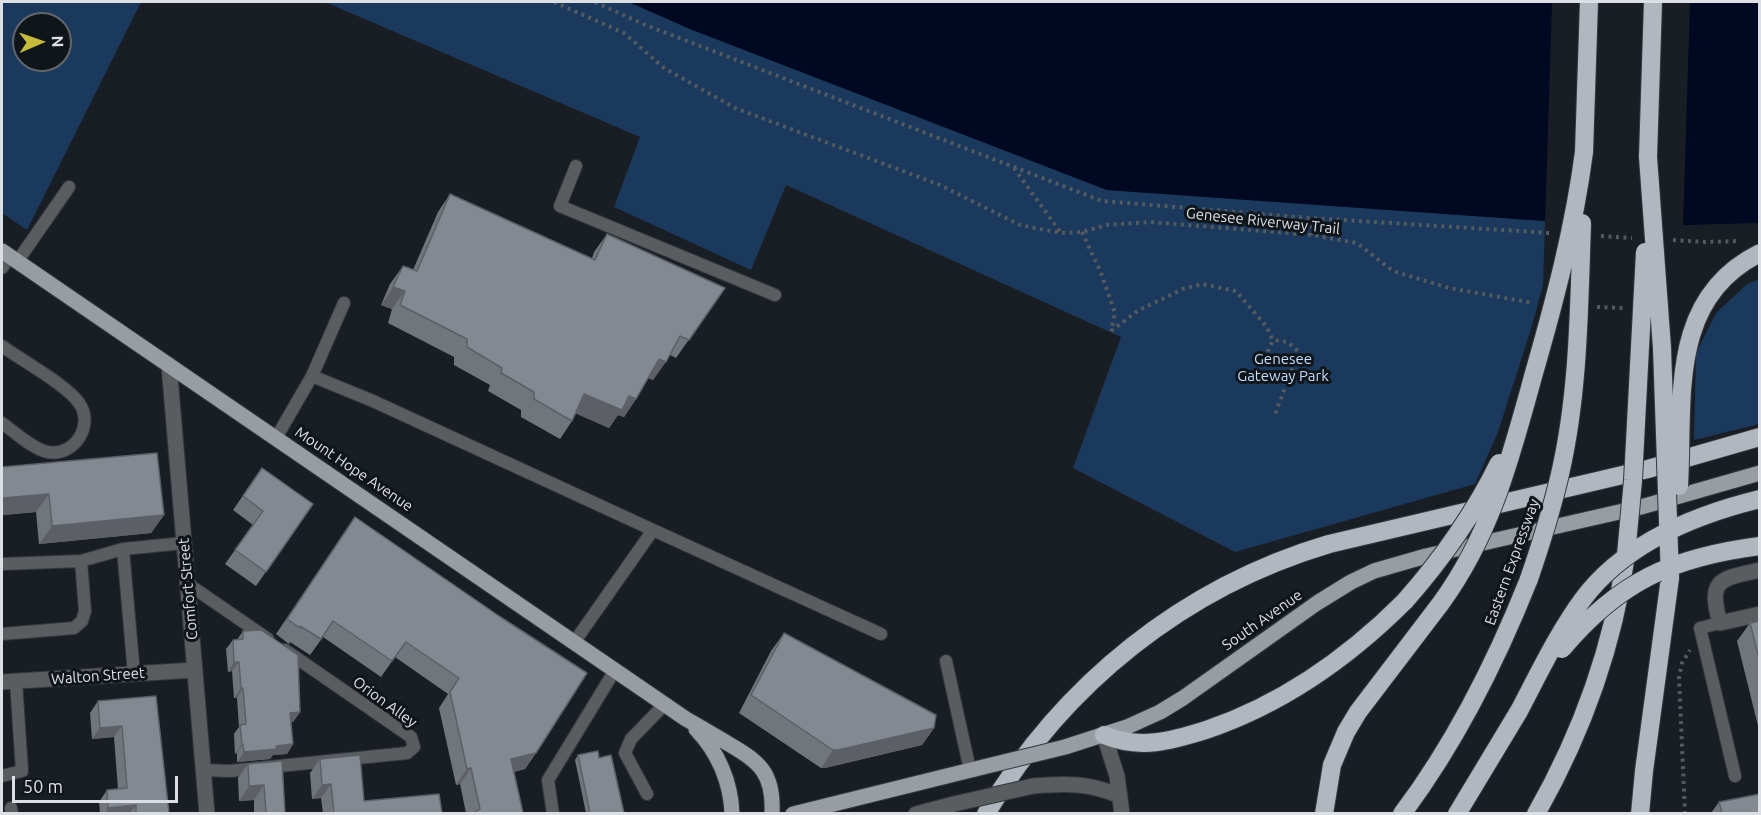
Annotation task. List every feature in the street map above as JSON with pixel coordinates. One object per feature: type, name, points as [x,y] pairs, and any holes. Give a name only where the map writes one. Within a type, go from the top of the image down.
[{"type":"highway","points":[[1324,813],[1328,777],[1335,755],[1358,712],[1441,603],[1466,566],[1492,512],[1510,458],[1563,267],[1575,214],[1584,152],[1589,2]]},
{"type":"highway","points":[[1536,813],[1564,760],[1589,704],[1613,625],[1626,555],[1633,480],[1641,335],[1653,2]]},
{"type":"highway","name":"Eastern Expressway","points":[[1402,813],[1434,768],[1475,699],[1511,624],[1551,511],[1561,472],[1569,422],[1579,312],[1584,152]]},
{"type":"highway","points":[[1648,158],[1664,370],[1670,578]]},
{"type":"highway","points":[[1640,813],[1670,578],[1679,488],[1687,344],[1698,314],[1719,284],[1754,247]]},
{"type":"highway","points":[[1104,735],[1133,744],[1158,743],[1189,735],[1252,712],[1322,672],[1370,633],[1405,601],[1452,544],[1481,497],[1510,437],[1534,375]]},
{"type":"highway","points":[[986,813],[1034,743],[1089,682],[1154,629],[1236,580],[1280,561],[1329,544],[1658,466],[1760,437]]},
{"type":"highway","points":[[1457,813],[1519,711],[1560,635],[1578,606],[1598,581],[1615,565],[1644,545],[1679,526],[1760,499]]},
{"type":"highway","points":[[1519,711],[1556,657],[1575,634],[1606,603],[1634,583],[1653,573],[1687,562],[1760,546]]},
{"type":"main road","name":"Mount Hope Avenue","points":[[7,260],[169,365],[686,719],[757,761],[770,782],[772,813]]},
{"type":"main road","name":"South Avenue","points":[[793,813],[1065,747],[1148,718],[1183,698],[1317,603],[1374,571],[1426,555],[1652,504],[1760,473]]},
{"type":"main road","name":"Mount Hope Avenue","points":[[686,719],[701,734],[719,762],[727,782],[732,813]]},
{"type":"street","name":"Comfort Street","points":[[169,365],[207,813]]},
{"type":"street","points":[[1760,570],[1720,582],[1715,597],[1720,623],[1760,614]]},
{"type":"street","name":"Walton Street","points":[[9,682],[195,670]]},
{"type":"street","points":[[1104,735],[1117,776],[1122,813]]},
{"type":"street","points":[[916,813],[1033,786],[1057,784],[1089,786],[1120,796]]},
{"type":"lane","points":[[576,166],[560,206],[776,295]]},
{"type":"lane","points":[[7,260],[69,187]]},
{"type":"lane","points":[[276,438],[312,376],[344,303]]},
{"type":"lane","points":[[2,346],[69,392],[85,413],[83,431],[76,442],[67,450],[57,453],[46,452],[2,423]]},
{"type":"lane","points":[[312,376],[384,406],[881,634]]},
{"type":"lane","points":[[574,641],[653,530]]},
{"type":"lane","points":[[2,564],[81,561],[123,549],[184,543]]},
{"type":"lane","points":[[123,549],[134,674]]},
{"type":"lane","points":[[2,634],[74,628],[82,621],[85,611],[81,561]]},
{"type":"lane","name":"Orion Alley","points":[[188,584],[411,737],[414,747],[407,753],[230,771],[204,770]]},
{"type":"lane","points":[[1720,623],[1700,628],[1735,776]]},
{"type":"lane","points":[[946,661],[972,769]]},
{"type":"lane","points":[[553,813],[548,780],[615,670]]},
{"type":"lane","points":[[2,776],[22,771],[9,682]]},
{"type":"lane","points":[[647,794],[625,753],[631,739],[665,704]]},
{"type":"path","name":"Genesee Riverway Trail","points":[[554,2],[624,33],[664,68],[735,108],[940,185],[1020,225],[1061,233],[1082,232],[1107,225],[1150,222],[1312,234],[1357,243],[1393,271],[1449,288],[1543,303]]},
{"type":"path","points":[[595,2],[643,24],[1102,201],[1311,219],[1562,233]]},
{"type":"path","points":[[1014,168],[1061,233]]},
{"type":"path","points":[[1311,219],[1312,234]]},
{"type":"path","points":[[1082,232],[1101,273],[1115,313],[1111,331],[1139,310],[1183,289],[1202,284],[1236,291],[1266,326],[1273,340]]},
{"type":"path","points":[[1598,236],[1634,238]]},
{"type":"path","points":[[1669,240],[1754,247]]},
{"type":"path","points":[[1591,306],[1626,308]]},
{"type":"path","points":[[1255,379],[1273,340]]},
{"type":"path","points":[[1273,340],[1288,342],[1299,352],[1275,414]]},
{"type":"path","points":[[1685,813],[1680,670],[1688,652],[1703,642]]},
{"type":"green space","points":[[2,2],[141,2],[27,230],[2,213]]},
{"type":"green space","name":"Genesee Gateway Park","points":[[325,2],[629,2],[690,29],[1107,190],[1545,221],[1543,285],[1498,432],[1475,484],[1235,552],[1073,468],[1121,337],[786,185],[751,270],[614,207],[640,137]]},
{"type":"green space","points":[[1759,279],[1759,424],[1694,440],[1696,353],[1716,313],[1747,284]]},
{"type":"shaded area","points":[[629,2],[1759,2],[1759,223],[1647,226],[1545,221],[1107,190],[690,29]]},
{"type":"pier","points":[[1552,2],[1690,2],[1683,228],[1647,229],[1545,224]]},
{"type":"building","points":[[450,194],[595,260],[607,234],[725,288],[689,340],[680,336],[666,362],[659,359],[636,399],[629,396],[622,410],[584,394],[572,421],[534,399],[534,392],[501,373],[502,368],[467,347],[467,339],[400,305],[405,291],[393,287],[403,266],[417,271]]},
{"type":"building","points":[[157,453],[164,515],[52,526],[49,494],[3,498],[4,513],[2,514],[2,467]]},
{"type":"building","points":[[262,468],[313,504],[266,572],[235,550],[263,511],[243,496]]},
{"type":"building","points":[[355,517],[499,616],[587,673],[536,753],[511,759],[523,813],[477,813],[476,811],[480,809],[471,768],[467,769],[450,692],[459,678],[406,642],[392,661],[333,621],[321,639],[287,619]]},
{"type":"building","points":[[1760,621],[1760,663],[1750,623]]},
{"type":"building","points":[[261,630],[298,655],[300,712],[290,713],[293,744],[276,746],[277,749],[244,752],[240,725],[246,724],[243,688],[241,688],[239,662],[234,662],[233,640],[243,639],[243,631]]},
{"type":"building","points":[[784,633],[936,715],[934,728],[833,750],[751,695]]},
{"type":"building","points":[[156,696],[169,813],[136,813],[136,805],[108,808],[107,790],[127,788],[122,726],[100,728],[98,701]]},
{"type":"building","points":[[598,751],[599,758],[611,755],[624,813],[590,813],[578,755]]},
{"type":"building","points":[[360,755],[364,801],[439,794],[442,813],[334,813],[331,784],[322,785],[320,759]]},
{"type":"building","points":[[282,761],[285,813],[266,813],[264,785],[249,786],[248,764]]},
{"type":"building","points":[[1760,794],[1760,813],[1722,813],[1719,802]]}]
